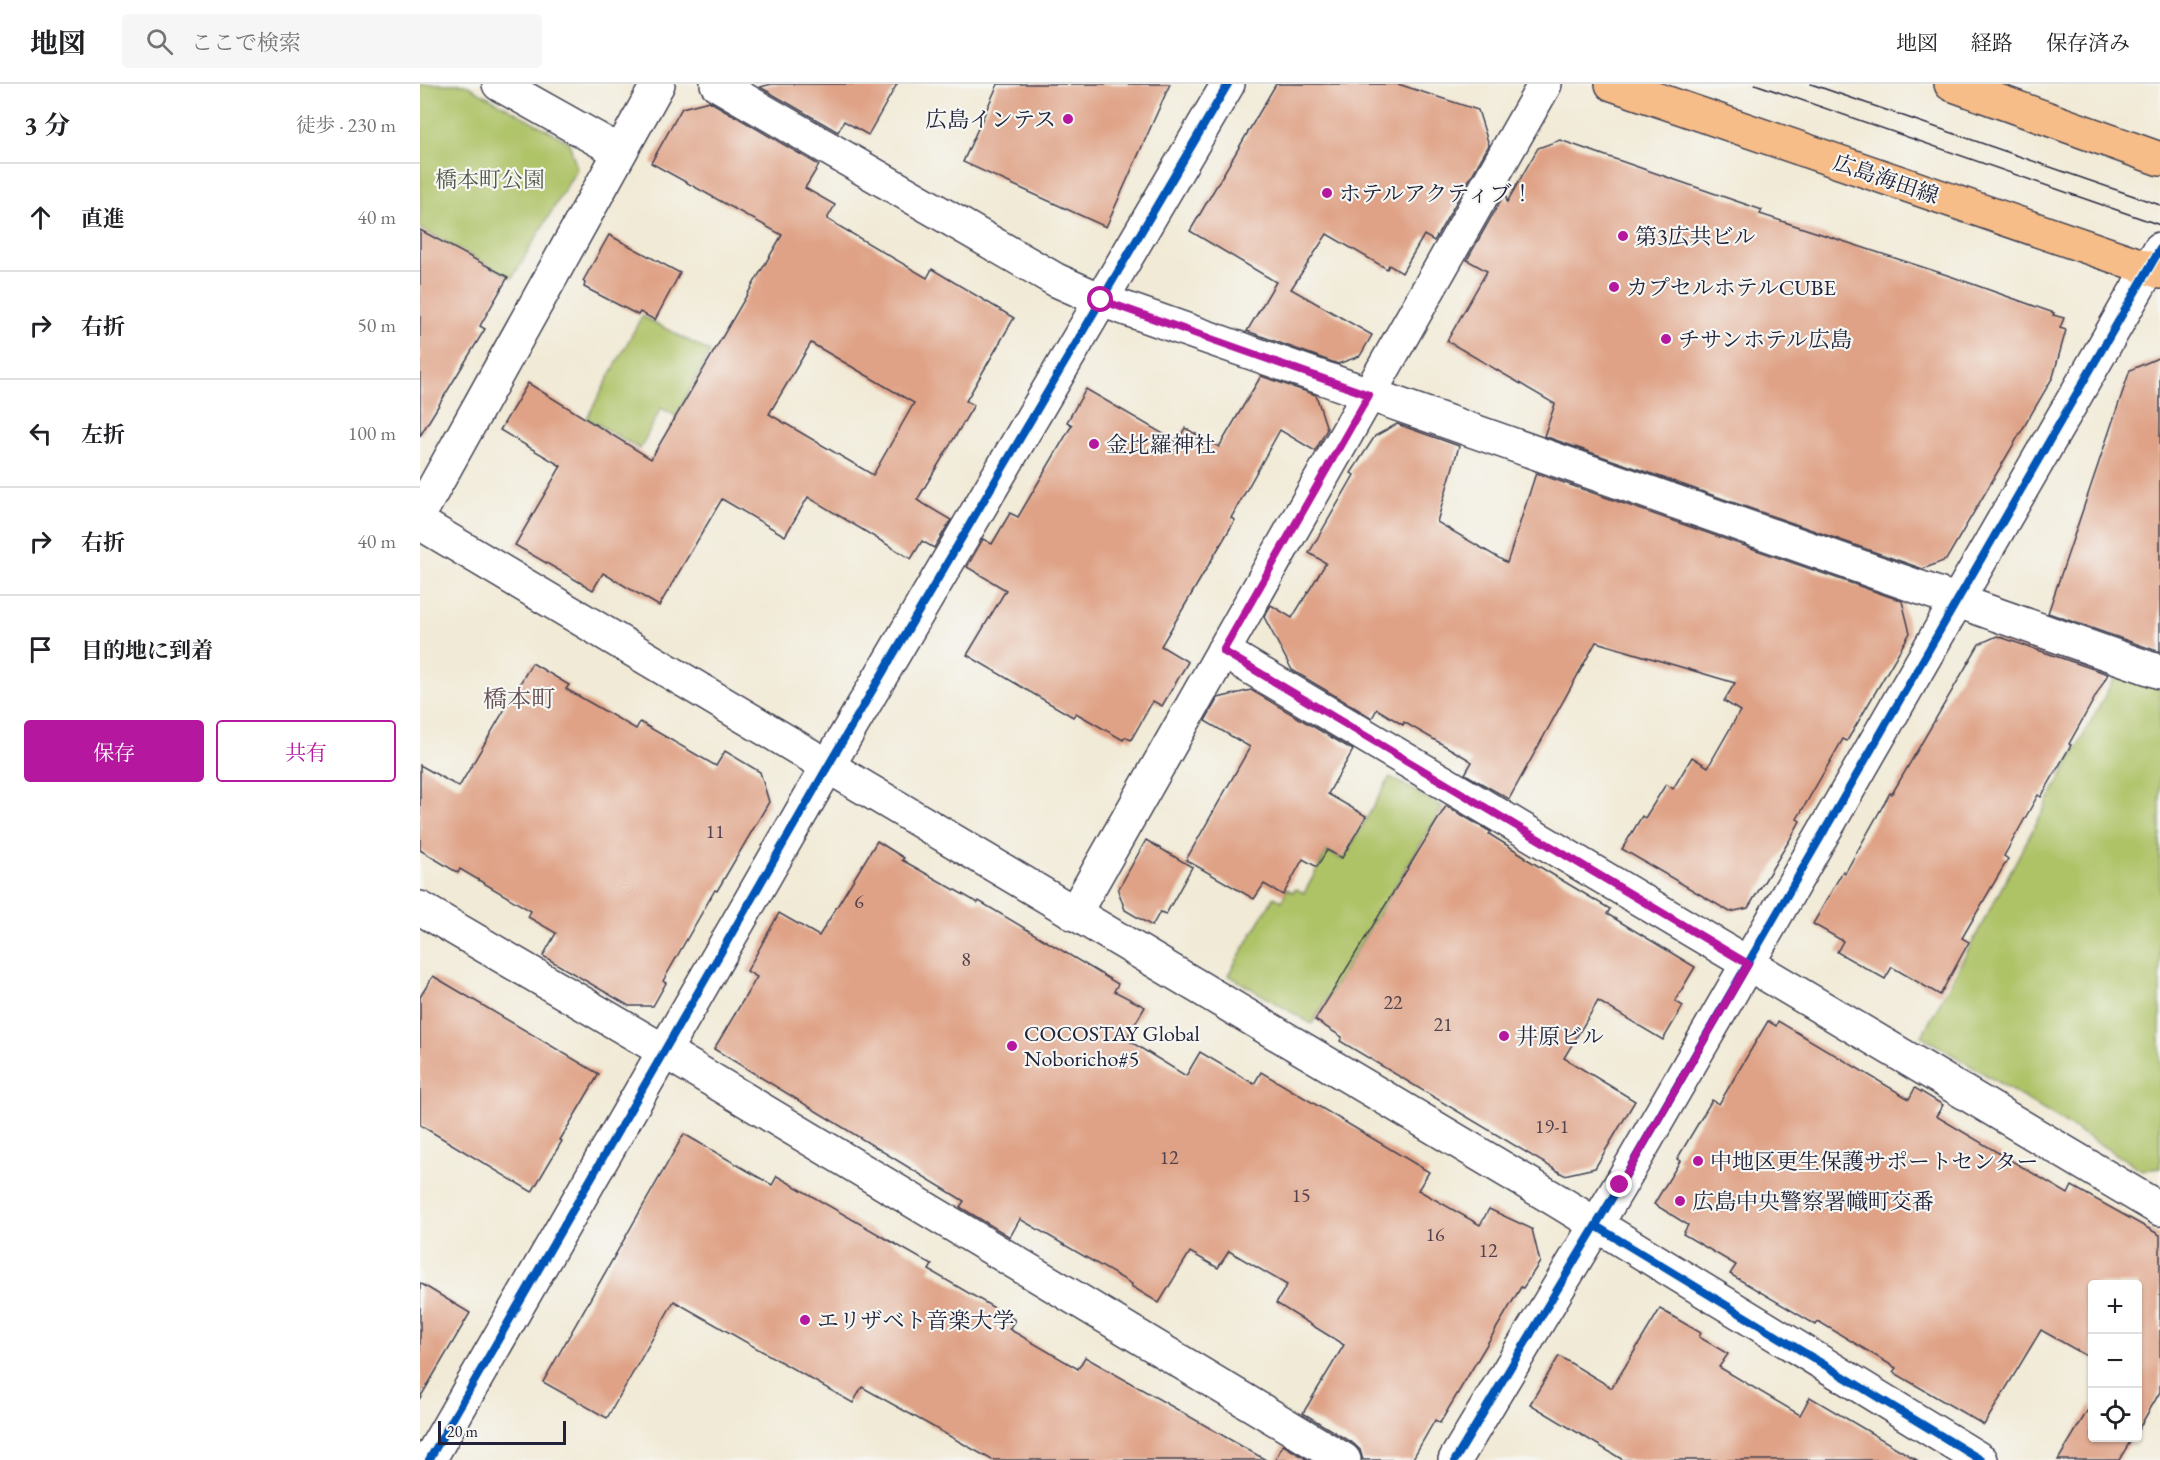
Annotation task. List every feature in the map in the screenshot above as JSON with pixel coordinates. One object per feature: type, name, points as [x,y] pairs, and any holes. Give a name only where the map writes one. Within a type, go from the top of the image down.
[{"type":"main road","name":"広島海田線","points":[[1612,84],[2156,263]]},
{"type":"main road","points":[[1951,84],[2160,159]]},
{"type":"street","points":[[499,84],[620,152]]},
{"type":"street","points":[[420,513],[658,84]]},
{"type":"street","points":[[717,84],[1056,280],[1101,300],[2160,672]]},
{"type":"street","points":[[429,1460],[828,766],[1228,84]]},
{"type":"street","points":[[1074,914],[1545,84]]},
{"type":"street","points":[[1463,1457],[1957,601],[2156,263]]},
{"type":"street","points":[[420,523],[1596,1226],[1981,1460]]},
{"type":"street","points":[[1223,651],[2160,1208]]},
{"type":"street","points":[[421,911],[664,1052],[1344,1460]]},
{"type":"green space","name":"橋本町公園","points":[[420,84],[465,84],[569,142],[577,169],[512,278],[420,228]]},
{"type":"green space","points":[[642,316],[710,352],[676,416],[661,408],[640,449],[587,418]]},
{"type":"green space","points":[[2117,673],[2160,689],[2160,1168],[2142,1170],[1922,1036]]},
{"type":"green space","points":[[1390,777],[1443,807],[1312,1024],[1228,975],[1274,897],[1282,901],[1287,889],[1293,892],[1296,889],[1304,893],[1327,851],[1343,860]]},
{"type":"building","points":[[772,84],[897,84],[868,135],[844,121],[838,132],[760,87]]},
{"type":"building","name":"広島インテス","points":[[998,84],[1170,84],[1106,227],[963,162]]},
{"type":"building","points":[[1276,84],[1398,84],[1478,110],[1489,145],[1434,241],[1424,235],[1402,273],[1389,265],[1387,269],[1327,234],[1291,289],[1372,335],[1360,356],[1338,364],[1247,331],[1276,282],[1190,231]]},
{"type":"building","points":[[709,101],[819,165],[805,188],[835,205],[827,219],[927,278],[932,269],[1014,318],[966,401],[974,405],[917,500],[951,520],[934,548],[922,541],[911,559],[808,497],[785,536],[722,499],[659,606],[603,573],[593,590],[515,545],[561,466],[500,430],[528,383],[651,459],[782,235],[651,163],[682,108]],"holes":[[[811,343],[914,403],[873,475],[769,414]]]},
{"type":"building","points":[[1560,140],[1762,210],[1760,214],[1950,276],[2064,318],[2060,328],[2066,330],[2053,377],[1946,560],[1923,569],[1544,436],[1555,404],[1447,341],[1487,271],[1467,260],[1505,193],[1507,202],[1538,148]]},
{"type":"building","points":[[420,230],[508,277],[480,326],[485,329],[420,436]]},
{"type":"building","points":[[609,235],[680,273],[655,320],[640,312],[638,315],[584,287],[583,281]]},
{"type":"building","points":[[2160,357],[2160,652],[2048,613],[2130,370]]},
{"type":"building","points":[[1261,376],[1316,395],[1327,429],[1315,451],[1280,430],[1231,518],[1235,520],[1161,646],[1188,662],[1162,706],[1153,701],[1131,740],[1125,737],[1123,740],[1076,713],[1073,717],[967,655],[1006,590],[967,567],[983,539],[992,544],[1010,513],[1018,517],[1072,425],[1067,422],[1086,389],[1177,442],[1185,428],[1219,447]]},
{"type":"building","points":[[1397,424],[1459,446],[1437,522],[1507,563],[1536,473],[1902,601],[1910,633],[1847,741],[1843,739],[1797,819],[1800,821],[1789,841],[1748,908],[1730,912],[1622,849],[1642,816],[1645,818],[1666,784],[1673,789],[1692,757],[1708,767],[1740,711],[1724,701],[1735,683],[1596,642],[1509,799],[1465,774],[1472,762],[1466,758],[1377,709],[1372,718],[1292,670],[1264,617],[1271,605],[1292,618],[1326,563],[1309,553],[1354,475],[1351,473],[1375,436]]},
{"type":"building","points":[[1997,636],[2108,674],[2069,744],[2071,745],[2041,797],[2038,795],[2004,856],[2008,859],[1962,938],[1969,942],[1940,995],[1892,967],[1885,979],[1837,952],[1843,941],[1813,924],[1979,644]]},
{"type":"building","points":[[532,663],[569,685],[566,689],[636,729],[640,722],[716,766],[725,751],[760,772],[769,802],[663,981],[666,983],[653,1006],[629,1006],[543,956],[556,933],[528,917],[531,911],[460,869],[458,873],[420,850],[420,765],[459,787]]},
{"type":"building","points":[[1251,690],[1353,750],[1328,794],[1366,816],[1342,858],[1327,850],[1317,867],[1303,859],[1283,895],[1264,884],[1254,899],[1186,860],[1250,747],[1205,721],[1218,698]]},
{"type":"building","points":[[1446,806],[1491,832],[1489,834],[1525,858],[1610,909],[1607,914],[1695,967],[1675,1001],[1683,1006],[1663,1040],[1598,1001],[1564,1058],[1635,1101],[1595,1168],[1564,1175],[1340,1041],[1342,1037],[1315,1020]]},
{"type":"building","points":[[1146,840],[1192,867],[1166,914],[1160,912],[1152,926],[1125,910],[1118,890]]},
{"type":"building","points":[[877,841],[904,858],[902,860],[978,903],[979,901],[1118,984],[1114,991],[1145,1007],[1126,1039],[1186,1076],[1200,1052],[1254,1084],[1261,1072],[1429,1172],[1418,1190],[1480,1225],[1489,1209],[1532,1229],[1540,1262],[1523,1288],[1521,1287],[1440,1423],[1435,1420],[1412,1460],[1363,1460],[1360,1450],[1354,1444],[1303,1413],[1344,1345],[1276,1303],[1287,1285],[1229,1251],[1218,1268],[1190,1252],[1159,1303],[1131,1286],[1132,1284],[1020,1219],[1010,1237],[960,1207],[964,1201],[714,1049],[757,977],[747,971],[779,913],[819,936]]},
{"type":"building","points":[[433,976],[599,1074],[532,1192],[420,1125],[420,997]]},
{"type":"building","points":[[1768,1021],[1776,1026],[1778,1021],[1909,1099],[1915,1088],[1943,1105],[1936,1116],[2068,1194],[2072,1186],[2160,1235],[2160,1392],[2142,1423],[2142,1280],[2088,1280],[2088,1357],[2041,1330],[1984,1425],[1893,1372],[1896,1368],[1818,1321],[1816,1325],[1730,1274],[1736,1265],[1683,1234],[1688,1225],[1654,1204],[1680,1161],[1677,1159],[1712,1100],[1719,1104]]},
{"type":"building","points":[[684,1134],[772,1185],[777,1176],[932,1265],[929,1270],[1015,1320],[1009,1329],[1078,1369],[1085,1357],[1266,1460],[992,1460],[862,1387],[853,1403],[674,1301],[607,1418],[543,1382]]},
{"type":"building","points":[[420,1283],[470,1313],[420,1398]]},
{"type":"building","points":[[1660,1309],[1701,1333],[1699,1337],[1728,1354],[1719,1367],[1800,1415],[1810,1397],[1917,1460],[1623,1460],[1530,1404],[1559,1356],[1612,1388]]},
{"type":"building","points":[[2088,1410],[2088,1442],[2130,1442],[2119,1460],[2058,1460]]},
{"type":"building","points":[[1283,1445],[1308,1460],[1275,1460]]},
{"type":"tram line","points":[[1755,84],[2160,225]]},
{"type":"tram line","points":[[1811,84],[2160,205]]},
{"type":"cycle path","points":[[429,1460],[828,766],[1228,84]]},
{"type":"cycle path","points":[[1455,1460],[1620,1185],[2160,249]]},
{"type":"cycle path","points":[[1596,1226],[1981,1460]]},
{"type":"place","name":"広島インテス","points":[[1068,119]]},
{"type":"place","name":"ホテルアクティブ！","points":[[1327,193]]},
{"type":"place","name":"第3広共ビル","points":[[1623,236]]},
{"type":"place","name":"カプセルホテルCUBE","points":[[1614,287]]},
{"type":"place","name":"チサンホテル広島","points":[[1666,339]]},
{"type":"place","name":"金比羅神社","points":[[1094,444]]},
{"type":"place","name":"井原ビル","points":[[1504,1036]]},
{"type":"place","name":"COCOSTAY Global Noboricho#5","points":[[1012,1046]]},
{"type":"place","name":"中地区更生保護サポートセンター","points":[[1698,1161]]},
{"type":"place","name":"広島中央警察署幟町交番","points":[[1680,1201]]},
{"type":"place","name":"エリザベト音楽大学","points":[[805,1320]]},
{"type":"district","name":"橋本町","points":[[519,698]]},
{"type":"route","points":[[1101,300],[1369,395],[1223,651],[1748,964],[1620,1185]]}]
